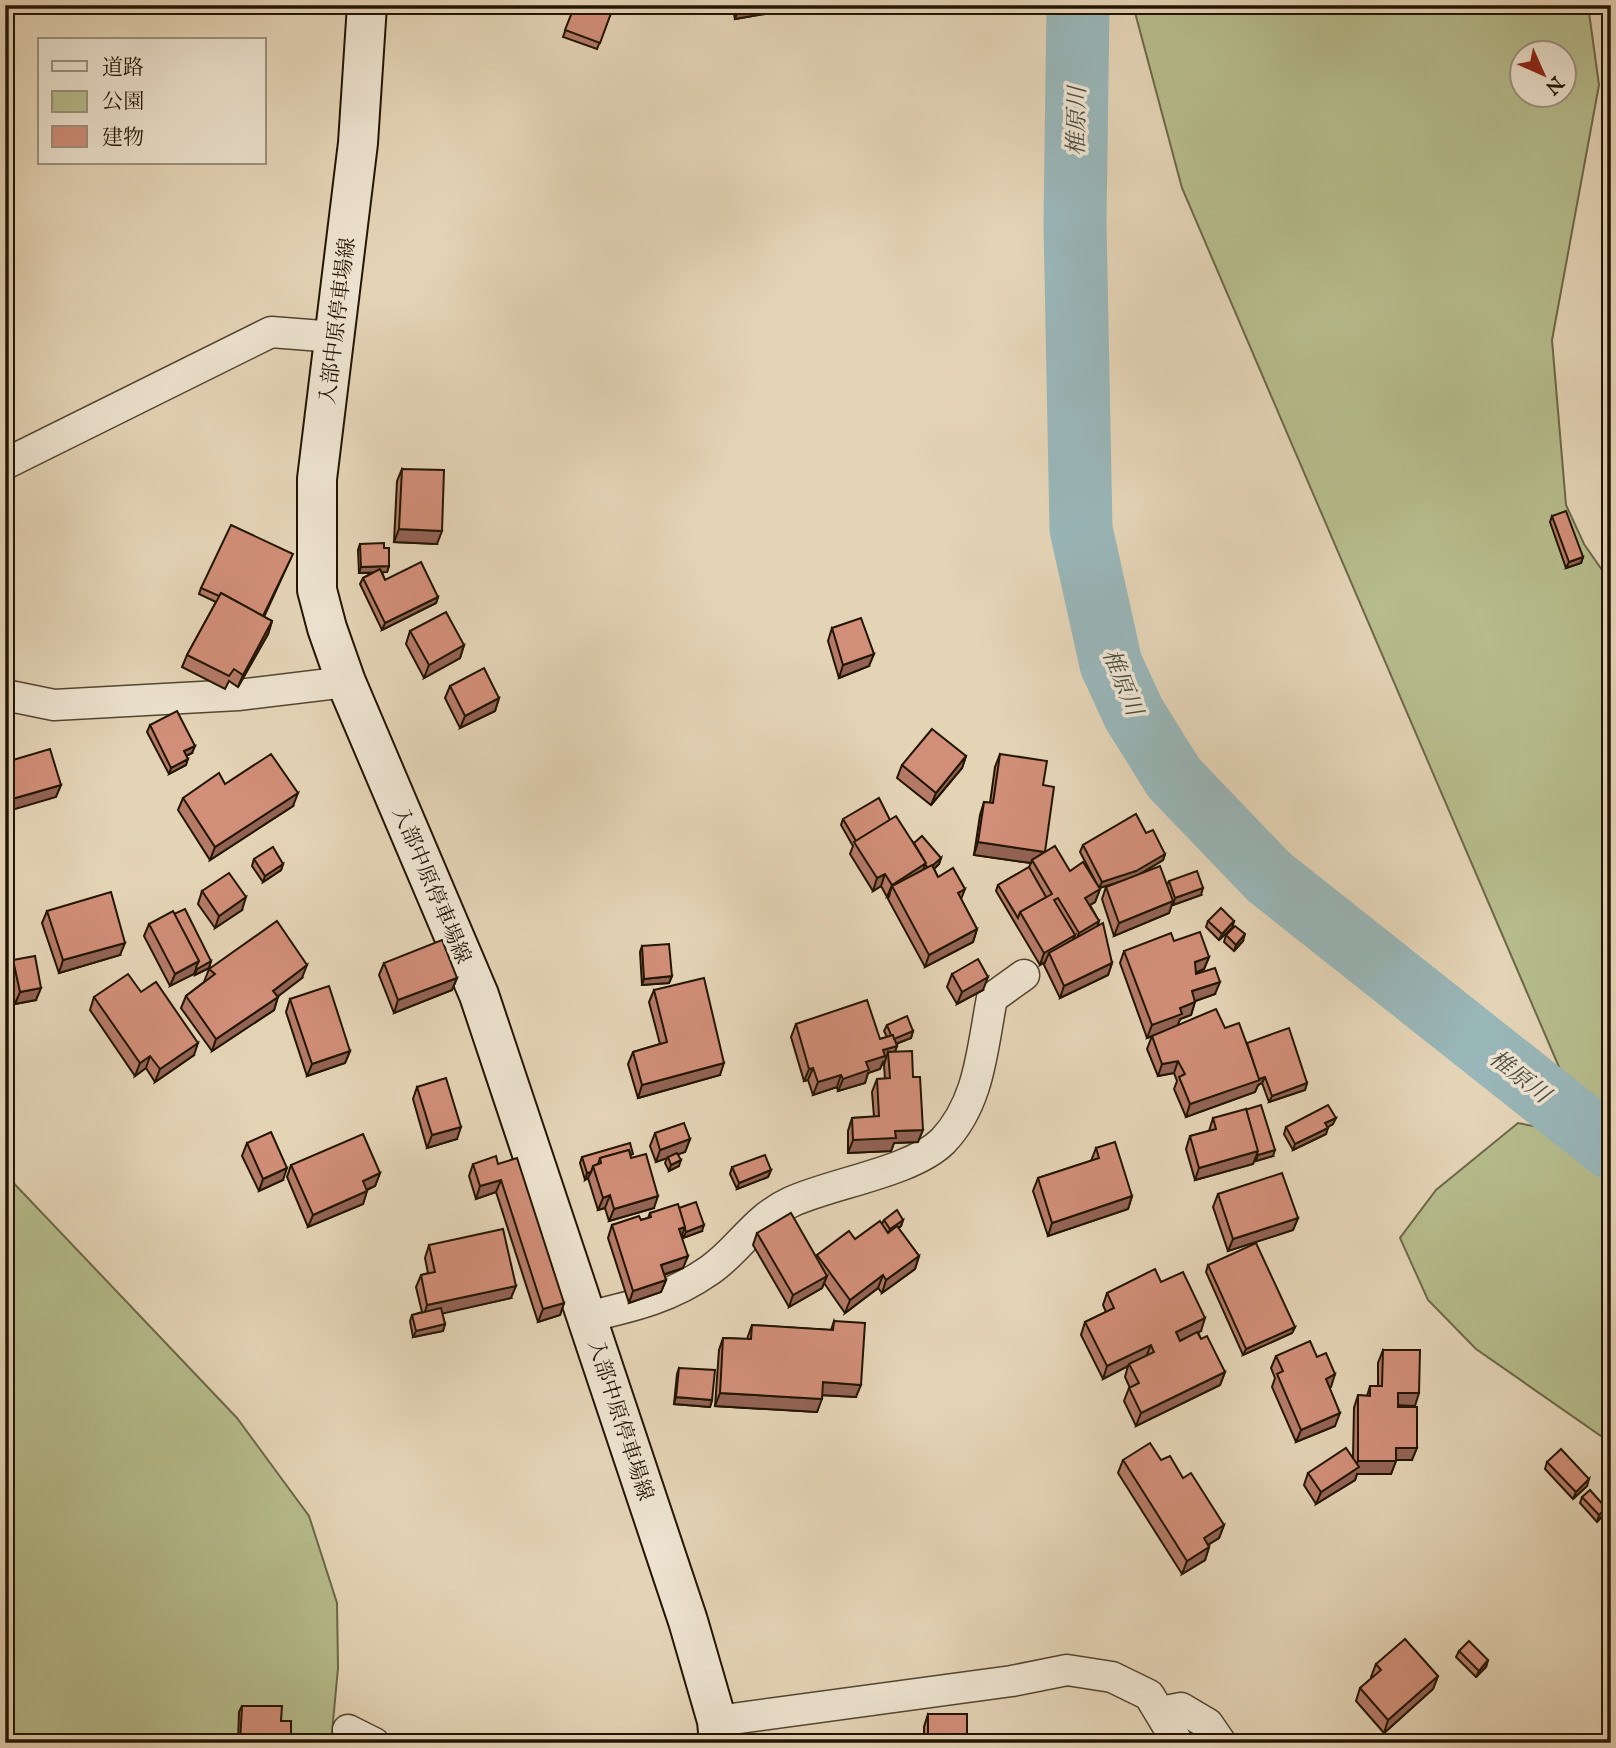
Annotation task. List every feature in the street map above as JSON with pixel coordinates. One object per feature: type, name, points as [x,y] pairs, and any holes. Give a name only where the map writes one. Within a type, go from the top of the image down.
[{"type":"main road","name":"入部中原停車場線","points":[[367,5],[358,143],[317,479],[317,590],[346,682],[479,995],[688,1621],[718,1732]]},
{"type":"street","points":[[5,464],[271,332],[335,337]]},
{"type":"street","points":[[5,695],[54,705],[238,695],[346,682]]},
{"type":"street","points":[[587,1318],[664,1298],[712,1269],[760,1220],[791,1202],[920,1157],[941,1143],[965,1114],[975,1090],[992,998],[1024,975]]},
{"type":"street","points":[[718,1732],[1067,1671],[1112,1677],[1149,1695],[1178,1743]]},
{"type":"street","points":[[1161,1712],[1181,1708],[1208,1724],[1221,1743]]},
{"type":"green space","points":[[1133,5],[1588,5],[1599,85],[1552,340],[1566,505],[1584,544],[1611,583],[1611,1443],[1476,1349],[1428,1300],[1400,1238],[1436,1190],[1518,1123],[1589,1137],[1182,188]]},
{"type":"green space","points":[[5,1174],[237,1418],[309,1516],[337,1603],[338,1668],[331,1743],[5,1743]]},
{"type":"building","points":[[575,5],[614,5],[600,43],[565,30]]},
{"type":"building","points":[[402,469],[444,470],[442,531],[399,529]]},
{"type":"building","points":[[1566,511],[1583,557],[1569,562],[1552,516]]},
{"type":"building","points":[[231,525],[293,554],[263,616],[221,593],[219,596],[201,588]]},
{"type":"building","points":[[384,543],[384,548],[389,548],[389,566],[361,567],[360,544]]},
{"type":"building","points":[[421,562],[438,597],[385,623],[363,578],[380,569],[385,580]]},
{"type":"building","points":[[221,593],[272,621],[243,675],[234,669],[229,676],[187,655]]},
{"type":"building","points":[[446,612],[464,645],[429,665],[410,631]]},
{"type":"building","points":[[861,618],[874,654],[843,665],[832,628]]},
{"type":"building","points":[[484,668],[499,698],[465,716],[450,686]]},
{"type":"building","points":[[177,711],[195,746],[184,751],[188,759],[171,768],[150,725]]},
{"type":"building","points":[[932,729],[966,756],[936,793],[902,765]]},
{"type":"building","points":[[10,749],[13,760],[50,749],[61,785],[5,801],[5,750]]},
{"type":"building","points":[[271,754],[298,793],[215,847],[183,798],[219,773],[225,784]]},
{"type":"building","points":[[1000,754],[1047,761],[1043,785],[1054,787],[1045,852],[978,842],[984,802],[993,803]]},
{"type":"building","points":[[879,798],[890,820],[856,841],[843,819]]},
{"type":"building","points":[[1136,814],[1146,833],[1153,830],[1165,854],[1136,871],[1102,882],[1083,845]]},
{"type":"building","points":[[896,816],[926,863],[892,885],[885,874],[877,878],[854,842]]},
{"type":"building","points":[[922,836],[941,858],[928,868],[914,843]]},
{"type":"building","points":[[1055,846],[1070,871],[1083,862],[1100,889],[1085,898],[1099,921],[1079,933],[1058,898],[1054,900],[1075,935],[1044,953],[1020,912],[1052,894],[1032,860]]},
{"type":"building","points":[[273,847],[283,864],[265,876],[254,859]]},
{"type":"building","points":[[932,865],[938,877],[953,868],[965,889],[958,893],[977,929],[929,955],[892,886]]},
{"type":"building","points":[[1160,866],[1173,901],[1119,923],[1106,887]]},
{"type":"building","points":[[1029,867],[1046,897],[1020,912],[1018,918],[998,885]]},
{"type":"building","points":[[1197,871],[1203,888],[1175,898],[1169,881]]},
{"type":"building","points":[[229,873],[246,897],[219,916],[202,891]]},
{"type":"building","points":[[111,892],[125,943],[63,960],[47,911]]},
{"type":"building","points":[[1221,908],[1234,921],[1222,934],[1208,921]]},
{"type":"building","points":[[185,909],[211,961],[197,969],[199,961],[174,914]]},
{"type":"building","points":[[173,911],[199,961],[175,974],[149,924]]},
{"type":"building","points":[[277,921],[307,965],[273,991],[278,997],[216,1039],[186,996],[215,974],[209,969]]},
{"type":"building","points":[[1103,923],[1112,963],[1064,986],[1049,953]]},
{"type":"building","points":[[1235,926],[1245,934],[1236,945],[1226,935]]},
{"type":"building","points":[[1200,932],[1209,957],[1195,962],[1196,974],[1215,968],[1220,982],[1192,991],[1195,1002],[1180,1008],[1182,1014],[1152,1025],[1124,951],[1171,933],[1174,941]]},
{"type":"building","points":[[442,940],[457,978],[398,1000],[384,963]]},
{"type":"building","points":[[669,944],[672,976],[644,979],[642,946]]},
{"type":"building","points":[[35,956],[41,988],[20,992],[13,960]]},
{"type":"building","points":[[978,959],[988,977],[962,992],[952,974]]},
{"type":"building","points":[[128,974],[141,992],[156,982],[198,1043],[160,1069],[150,1056],[140,1063],[94,997]]},
{"type":"building","points":[[704,978],[724,1063],[642,1085],[633,1052],[667,1042],[654,990]]},
{"type":"building","points":[[329,986],[350,1051],[312,1064],[290,999]]},
{"type":"building","points":[[867,1000],[880,1039],[893,1035],[897,1046],[883,1050],[885,1056],[866,1062],[869,1070],[843,1079],[841,1075],[818,1082],[813,1068],[809,1069],[796,1024]]},
{"type":"building","points":[[1216,1009],[1225,1028],[1239,1023],[1260,1080],[1190,1104],[1179,1077],[1185,1074],[1178,1061],[1162,1064],[1152,1036]]},
{"type":"building","points":[[907,1016],[913,1031],[894,1039],[887,1025]]},
{"type":"building","points":[[1289,1028],[1307,1083],[1272,1096],[1265,1077],[1259,1079],[1247,1043]]},
{"type":"building","points":[[912,1051],[913,1077],[920,1077],[923,1130],[895,1131],[896,1138],[853,1140],[852,1118],[879,1116],[877,1079],[890,1078],[888,1052]]},
{"type":"building","points":[[446,1078],[461,1127],[432,1135],[417,1087]]},
{"type":"building","points":[[1261,1105],[1275,1150],[1258,1155],[1246,1110]]},
{"type":"building","points":[[1328,1105],[1336,1118],[1325,1123],[1328,1128],[1295,1144],[1286,1127]]},
{"type":"building","points":[[1246,1109],[1258,1151],[1199,1168],[1190,1136],[1216,1129],[1213,1118]]},
{"type":"building","points":[[684,1123],[690,1139],[660,1150],[655,1133]]},
{"type":"building","points":[[271,1132],[287,1168],[263,1179],[247,1143]]},
{"type":"building","points":[[363,1134],[380,1173],[363,1181],[367,1191],[313,1215],[291,1165]]},
{"type":"building","points":[[1115,1142],[1132,1196],[1052,1223],[1038,1178],[1099,1158],[1096,1148]]},
{"type":"building","points":[[630,1143],[633,1154],[631,1155],[629,1150],[600,1158],[598,1164],[587,1173],[582,1157]]},
{"type":"building","points":[[629,1150],[631,1158],[646,1154],[658,1196],[614,1209],[610,1195],[603,1198],[593,1166],[601,1163],[600,1158]]},
{"type":"building","points":[[677,1153],[681,1160],[671,1165],[668,1157]]},
{"type":"building","points":[[765,1155],[771,1170],[739,1183],[732,1167]]},
{"type":"building","points":[[496,1156],[498,1164],[517,1158],[564,1303],[543,1309],[501,1180],[480,1186],[473,1164]]},
{"type":"building","points":[[1282,1173],[1298,1218],[1233,1239],[1218,1194]]},
{"type":"building","points":[[696,1202],[704,1225],[686,1232],[679,1208]]},
{"type":"building","points":[[678,1204],[685,1227],[679,1229],[688,1256],[661,1265],[666,1280],[633,1291],[612,1225],[639,1216],[641,1220],[651,1217],[650,1213]]},
{"type":"building","points":[[897,1210],[903,1220],[890,1229],[884,1220]]},
{"type":"building","points":[[791,1213],[827,1276],[793,1295],[757,1233]]},
{"type":"building","points":[[880,1221],[888,1233],[897,1226],[919,1256],[886,1280],[883,1275],[850,1300],[817,1255],[849,1231],[855,1239]]},
{"type":"building","points":[[503,1229],[516,1286],[427,1305],[421,1275],[435,1272],[429,1245]]},
{"type":"building","points":[[1256,1243],[1295,1327],[1246,1349],[1208,1265]]},
{"type":"building","points":[[1155,1269],[1161,1282],[1183,1272],[1205,1318],[1176,1332],[1180,1341],[1197,1332],[1201,1339],[1207,1336],[1225,1372],[1141,1413],[1129,1388],[1139,1383],[1129,1364],[1154,1352],[1151,1345],[1107,1366],[1085,1322],[1114,1308],[1107,1293]]},
{"type":"building","points":[[441,1308],[445,1324],[416,1331],[412,1315]]},
{"type":"building","points":[[834,1321],[865,1323],[861,1385],[823,1382],[822,1399],[720,1393],[723,1338],[751,1339],[752,1325],[833,1330]]},
{"type":"building","points":[[1310,1341],[1317,1357],[1326,1353],[1335,1374],[1326,1379],[1340,1413],[1301,1430],[1277,1374],[1283,1371],[1276,1356]]},
{"type":"building","points":[[1383,1350],[1420,1350],[1419,1393],[1398,1393],[1398,1407],[1417,1407],[1417,1448],[1396,1448],[1396,1461],[1358,1461],[1358,1395],[1370,1396],[1370,1386],[1382,1386]]},
{"type":"building","points":[[679,1368],[715,1370],[712,1400],[676,1397]]},
{"type":"building","points":[[1150,1443],[1161,1460],[1170,1456],[1183,1478],[1191,1473],[1224,1525],[1204,1538],[1209,1547],[1187,1561],[1123,1460]]},
{"type":"building","points":[[1346,1448],[1359,1467],[1321,1492],[1308,1473]]},
{"type":"building","points":[[1561,1449],[1589,1479],[1576,1492],[1547,1462]]},
{"type":"building","points":[[1590,1490],[1606,1508],[1599,1515],[1582,1497]]},
{"type":"building","points":[[1405,1639],[1438,1676],[1388,1720],[1360,1688],[1381,1670],[1376,1664]]},
{"type":"building","points":[[1469,1641],[1488,1660],[1479,1671],[1459,1651]]},
{"type":"building","points":[[242,1706],[282,1706],[281,1721],[291,1721],[291,1736],[281,1737],[279,1743],[240,1743]]},
{"type":"building","points":[[928,1714],[967,1714],[967,1743],[928,1743]]},
{"type":"waterway","name":"椎原川","points":[[1078,5],[1075,223],[1081,529],[1111,664],[1134,714],[1174,778],[1269,877],[1611,1148]]}]
